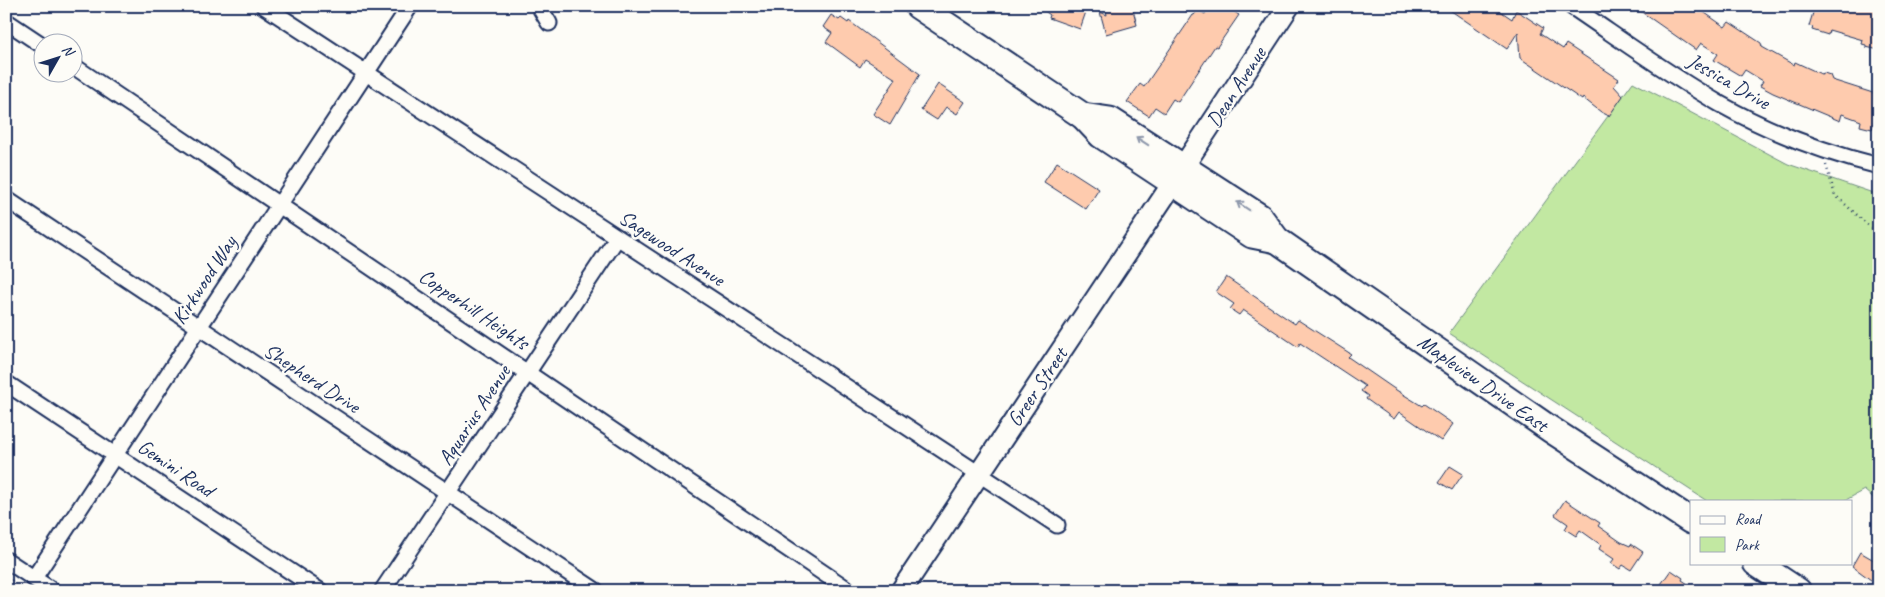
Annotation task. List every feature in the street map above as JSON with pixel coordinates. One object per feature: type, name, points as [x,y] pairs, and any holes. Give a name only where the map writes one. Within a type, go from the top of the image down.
[{"type":"main road","name":"Mapleview Drive East","points":[[918,6],[1083,116],[1101,136],[1178,175],[1252,235],[1277,240],[1550,429],[1690,520]]},
{"type":"main road","points":[[1758,564],[1798,591]]},
{"type":"street","name":"Sagewood Avenue","points":[[264,6],[1057,525]]},
{"type":"street","name":"Kirkwood Way","points":[[34,578],[410,6]]},
{"type":"street","points":[[540,6],[549,23]]},
{"type":"street","name":"Dean Avenue","points":[[1178,175],[1289,6]]},
{"type":"street","name":"Jessica Drive","points":[[1571,6],[1721,104],[1780,133],[1821,149],[1879,166]]},
{"type":"street","points":[[6,21],[32,38]]},
{"type":"street","name":"Copperhill Heights","points":[[82,72],[528,371],[850,591]]},
{"type":"street","name":"Greer Street","points":[[901,591],[1178,175]]},
{"type":"street","name":"Shepherd Drive","points":[[6,199],[596,591]]},
{"type":"street","name":"Aquarius Avenue","points":[[382,591],[617,238]]},
{"type":"street","name":"Gemini Road","points":[[6,383],[116,453],[320,591]]},
{"type":"street","points":[[6,560],[53,591]]},
{"type":"path","points":[[1821,149],[1835,194],[1879,235]]},
{"type":"green space","points":[[1633,82],[1788,164],[1879,195],[1879,503],[1864,490],[1846,500],[1705,500],[1449,333]]},
{"type":"building","points":[[1038,6],[1088,6],[1080,29],[1049,18],[1050,15]]},
{"type":"building","points":[[1105,6],[1132,6],[1137,25],[1106,34],[1100,12],[1107,15]]},
{"type":"building","points":[[1210,6],[1225,6],[1239,15],[1217,47],[1215,46],[1178,102],[1173,99],[1164,113],[1155,107],[1149,116],[1127,102],[1140,84],[1144,87],[1193,15],[1198,10],[1205,14]]},
{"type":"building","points":[[1444,6],[1493,6],[1512,19],[1516,10],[1543,28],[1540,34],[1563,49],[1566,44],[1619,79],[1614,86],[1623,96],[1609,116],[1601,112],[1583,98],[1582,100],[1520,58],[1518,32],[1507,49]]},
{"type":"building","points":[[1633,6],[1695,6],[1725,27],[1729,22],[1761,43],[1762,47],[1794,65],[1795,62],[1821,74],[1830,75],[1832,80],[1876,94],[1874,99],[1879,100],[1879,107],[1872,129],[1860,126],[1861,121],[1842,114],[1840,121],[1773,93],[1760,86],[1763,81],[1745,70],[1741,76],[1714,60],[1718,54],[1701,43],[1696,50]]},
{"type":"building","points":[[1815,6],[1879,6],[1879,50],[1866,47],[1866,45],[1862,44],[1863,40],[1829,30],[1828,35],[1812,30],[1813,27],[1809,26]]},
{"type":"building","points":[[831,15],[839,20],[841,18],[848,23],[849,21],[920,74],[890,125],[873,114],[896,79],[865,59],[860,67],[826,42],[832,33],[823,27]]},
{"type":"building","points":[[938,84],[965,102],[957,114],[946,107],[937,120],[921,110]]},
{"type":"building","points":[[1057,162],[1099,189],[1086,209],[1044,182]]},
{"type":"building","points":[[1226,277],[1295,324],[1298,320],[1351,354],[1348,357],[1393,388],[1422,406],[1424,404],[1453,424],[1441,441],[1399,412],[1394,419],[1366,399],[1368,396],[1361,391],[1365,386],[1300,343],[1298,347],[1243,310],[1239,315],[1230,309],[1234,304],[1216,292]]},
{"type":"building","points":[[1450,466],[1463,474],[1452,490],[1439,482]]},
{"type":"building","points":[[1565,500],[1600,523],[1598,526],[1621,542],[1630,546],[1631,544],[1643,552],[1631,570],[1623,565],[1620,569],[1611,563],[1614,559],[1599,549],[1601,545],[1580,530],[1576,536],[1565,529],[1568,524],[1555,515]]},
{"type":"building","points":[[1860,552],[1879,563],[1879,586],[1852,566]]},
{"type":"building","points":[[1671,570],[1699,591],[1664,591],[1659,587]]}]
